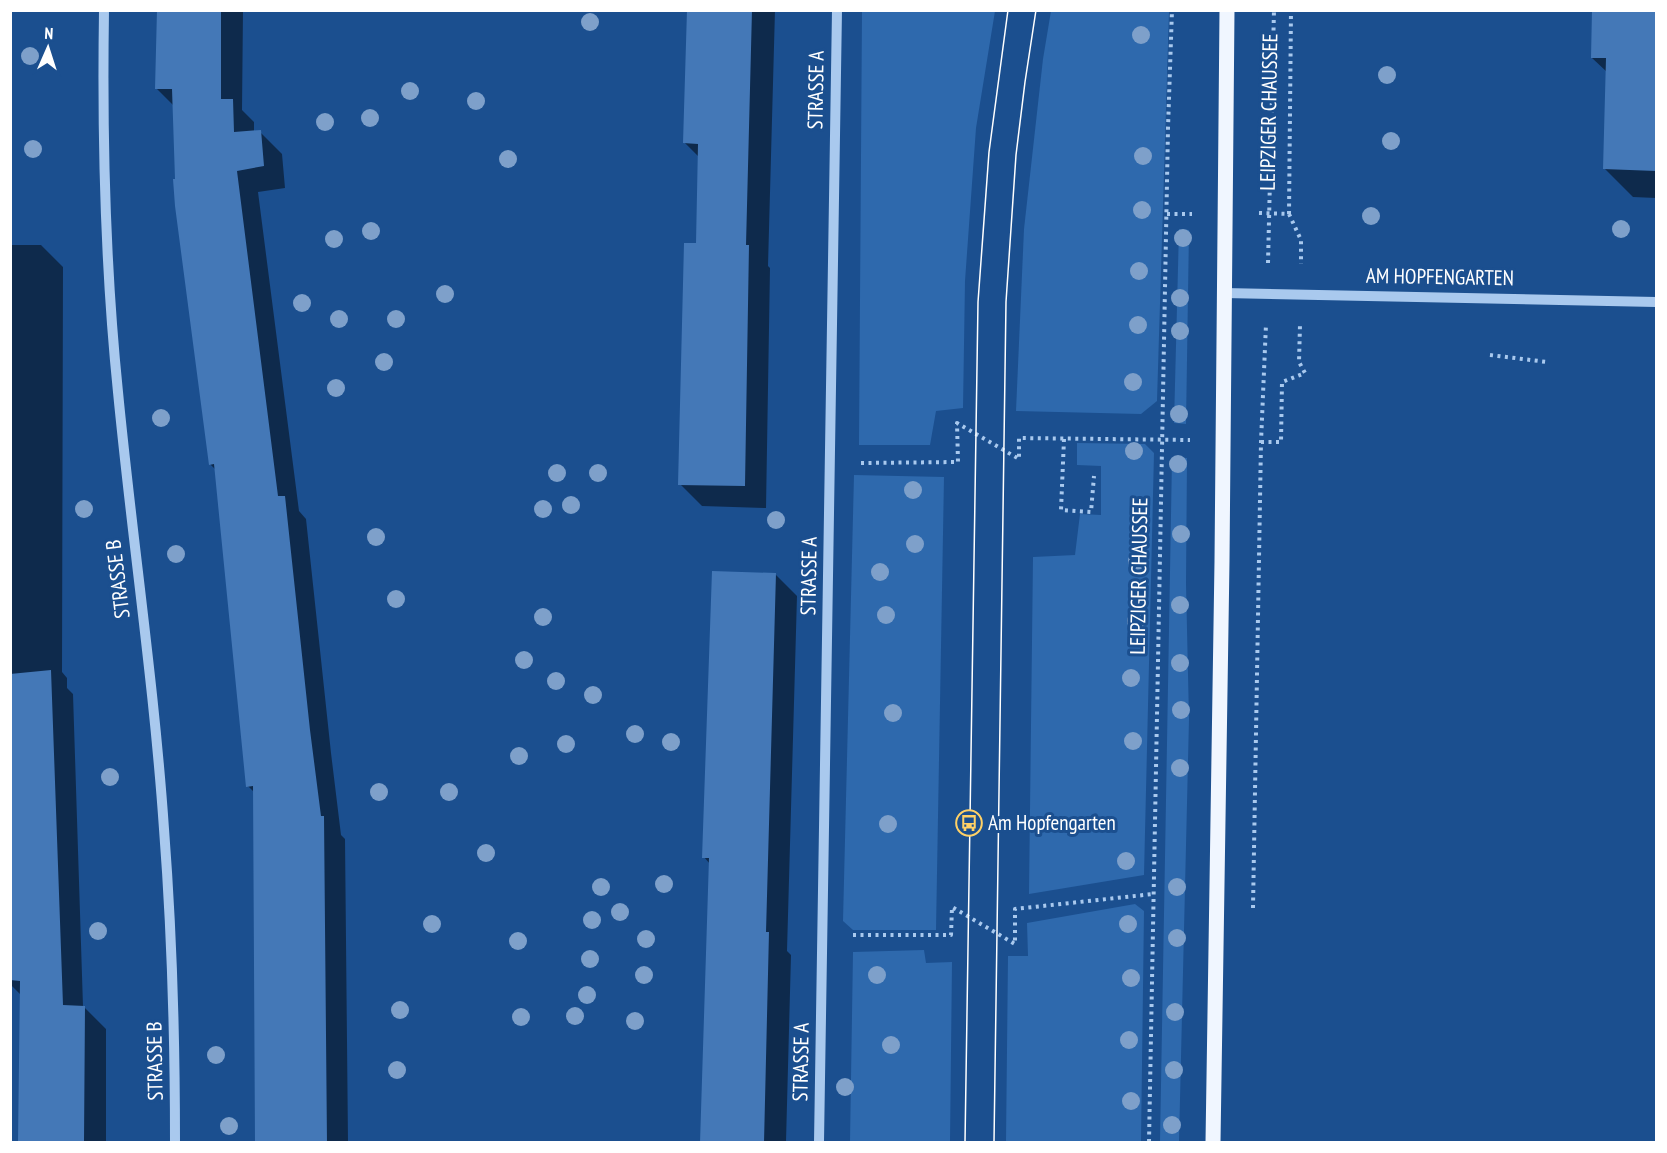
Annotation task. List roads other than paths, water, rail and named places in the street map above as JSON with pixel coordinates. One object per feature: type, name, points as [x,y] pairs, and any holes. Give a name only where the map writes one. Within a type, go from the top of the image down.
[{"type":"main road","name":"LEIPZIGER CHAUSSEE","points":[[1213,1143],[1227,10]]},
{"type":"street","name":"STRASSE B","points":[[104,10],[102,115],[108,267],[117,390],[164,827],[172,934],[176,1143]]},
{"type":"street","name":"STRASSE A","points":[[819,1143],[837,10]]},
{"type":"street","name":"AM HOPFENGARTEN","points":[[1224,293],[1656,302]]},
{"type":"tram line","points":[[965,1142],[978,302],[989,152],[1008,10]]},
{"type":"tram line","points":[[994,1142],[1006,302],[1016,155],[1036,10]]},
{"type":"place","name":"Am Hopfengarten","points":[[969,823]]}]
